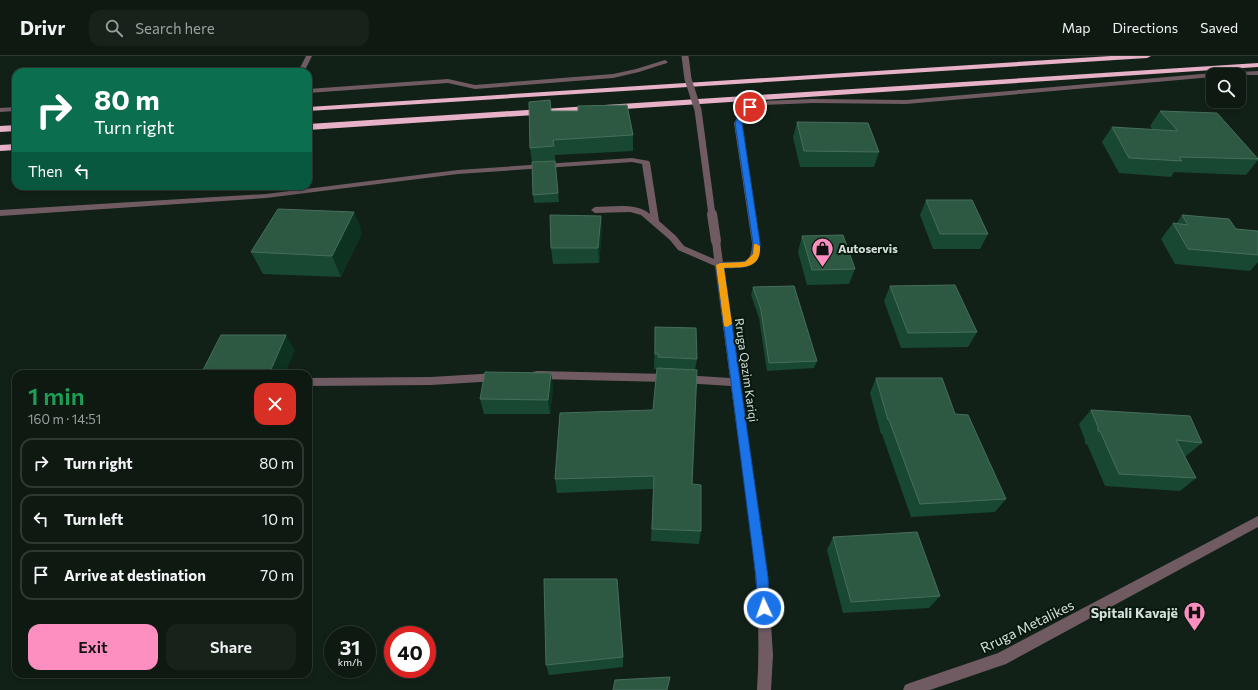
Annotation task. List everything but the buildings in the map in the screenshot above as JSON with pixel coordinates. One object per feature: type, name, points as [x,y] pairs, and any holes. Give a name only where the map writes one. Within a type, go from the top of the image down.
[{"type":"highway","points":[[312,109],[1147,56]]},
{"type":"highway","points":[[312,127],[1258,65]]},
{"type":"highway","points":[[0,129],[12,128]]},
{"type":"highway","points":[[0,148],[12,147]]},
{"type":"street","points":[[303,68],[309,56]]},
{"type":"street","name":"Rruga Qazim Kariqi","points":[[685,56],[688,79],[698,110],[762,577],[766,655],[764,690]]},
{"type":"street","points":[[312,91],[448,81],[476,87],[613,76],[665,62]]},
{"type":"street","points":[[1246,74],[1258,73]]},
{"type":"street","points":[[595,210],[630,209],[644,213],[673,238],[681,248],[720,265],[747,264],[753,260],[756,254],[756,243],[738,123],[742,114],[750,107],[762,103],[783,102],[906,102],[1206,77]]},
{"type":"street","points":[[0,110],[12,109]]},
{"type":"street","points":[[0,213],[266,196],[458,172],[632,160],[646,163],[655,222]]},
{"type":"street","points":[[530,375],[667,378],[735,382]]},
{"type":"street","points":[[312,382],[431,381],[506,376]]},
{"type":"street","name":"Rruga Metalikes","points":[[910,690],[1001,659],[1258,521]]},
{"type":"slow traffic","points":[[727,324],[720,265],[747,264],[753,260],[756,254],[756,246]]},
{"type":"place","name":"Autoservis","points":[[823,268]]},
{"type":"place","name":"Spitali Kavajë","points":[[1194,632]]},
{"type":"route","points":[[750,107],[742,114],[738,123],[756,243],[756,254],[753,260],[747,264],[720,265],[762,577],[764,608]]}]
